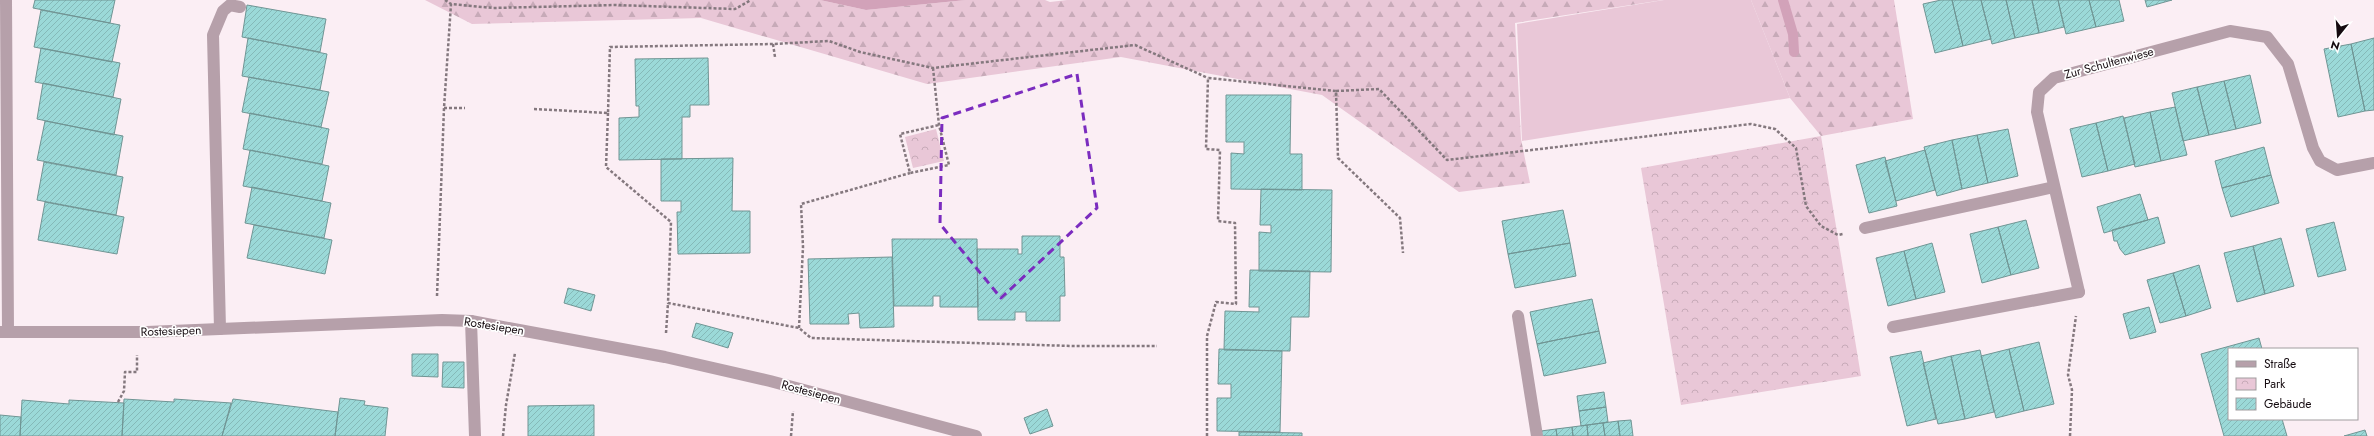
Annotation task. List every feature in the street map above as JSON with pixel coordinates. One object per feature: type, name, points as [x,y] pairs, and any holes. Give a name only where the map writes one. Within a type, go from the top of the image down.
[{"type":"street","points":[[4,332],[6,0]]},
{"type":"street","points":[[220,329],[213,34],[223,11],[230,5],[240,7]]},
{"type":"street","name":"Zur Schultenwiese","points":[[2079,292],[2036,112],[2039,92],[2054,78],[2230,31],[2267,37],[2288,64],[2313,148],[2320,162],[2337,170],[2374,163]]},
{"type":"street","points":[[1865,228],[2054,187]]},
{"type":"street","points":[[1893,327],[2079,292]]},
{"type":"street","points":[[1518,316],[1537,436]]},
{"type":"street","name":"Rostesiepen","points":[[4,332],[147,332],[442,320],[471,321],[665,357],[782,384],[976,436]]},
{"type":"street","points":[[471,321],[475,436]]},
{"type":"path","points":[[445,0],[451,4],[493,8],[615,5],[735,8],[751,0]]},
{"type":"path","points":[[442,320],[437,299],[444,108],[451,4]]},
{"type":"path","points":[[665,357],[671,222],[606,167],[610,46],[773,44],[829,41],[860,52],[933,68],[1135,45],[1208,78],[1336,91],[1379,89],[1447,160],[1750,124],[1775,129],[1796,148],[1806,206],[1821,226],[1838,235],[1865,228]]},
{"type":"path","points":[[773,44],[775,57]]},
{"type":"path","points":[[799,328],[803,247],[801,204],[910,173],[949,165],[939,125],[933,68]]},
{"type":"path","points":[[1207,436],[1207,336],[1216,302],[1236,304],[1235,223],[1218,222],[1220,150],[1206,149],[1208,78]]},
{"type":"path","points":[[1336,91],[1338,158],[1400,218],[1403,253]]},
{"type":"path","points":[[444,108],[465,108]]},
{"type":"path","points":[[534,109],[608,113]]},
{"type":"path","points":[[910,173],[900,134],[939,125]]},
{"type":"path","points":[[2070,436],[2072,390],[2068,376],[2079,292]]},
{"type":"path","points":[[668,303],[799,328],[811,338],[1072,346],[1157,346]]},
{"type":"path","points":[[503,436],[506,406],[519,330]]},
{"type":"path","points":[[118,402],[124,391],[125,372],[137,372]]},
{"type":"highlighted area","points":[[1077,74],[1097,208],[1001,298],[940,224],[942,118]]},
{"type":"green space","points":[[425,0],[820,0],[866,10],[966,0],[1045,0],[1050,2],[1067,0],[1663,0],[1515,23],[1521,139],[1530,183],[1459,192],[1322,95],[1121,57],[927,84],[701,18],[472,24]]},
{"type":"green space","points":[[1664,0],[1751,0],[1790,98],[1522,141],[1517,24]]},
{"type":"green space","points":[[1751,0],[1894,0],[1913,119],[1821,136],[1790,98]]},
{"type":"green space","points":[[936,129],[944,161],[913,168],[905,137]]},
{"type":"green space","points":[[1821,136],[1861,376],[1681,405],[1641,168]]},
{"type":"shaded area","points":[[820,0],[966,0],[866,10]]},
{"type":"building","points":[[35,0],[115,0],[110,23],[33,8]]},
{"type":"building","points":[[1941,0],[1952,0],[1963,46],[1935,53],[1923,4]]},
{"type":"building","points":[[1952,0],[1981,0],[1991,39],[1963,46]]},
{"type":"building","points":[[1981,0],[2006,0],[2015,38],[1992,44]]},
{"type":"building","points":[[2006,0],[2032,0],[2039,33],[2015,38]]},
{"type":"building","points":[[2032,0],[2058,0],[2064,27],[2039,33]]},
{"type":"building","points":[[2058,0],[2089,0],[2096,27],[2066,34]]},
{"type":"building","points":[[2089,0],[2119,0],[2124,21],[2096,27]]},
{"type":"building","points":[[2145,0],[2172,0],[2147,7]]},
{"type":"building","points":[[247,5],[326,19],[320,52],[242,37]]},
{"type":"building","points":[[41,10],[120,25],[112,62],[34,47]]},
{"type":"building","points":[[248,38],[327,54],[320,90],[242,76]]},
{"type":"building","points":[[2374,38],[2374,110],[2365,111],[2351,44]]},
{"type":"building","points":[[2351,44],[2365,111],[2338,117],[2324,49]]},
{"type":"building","points":[[41,48],[120,63],[113,97],[35,82]]},
{"type":"building","points":[[708,58],[709,105],[690,105],[690,117],[682,117],[682,159],[619,160],[619,118],[639,117],[639,106],[636,106],[635,59]]},
{"type":"building","points":[[2250,75],[2261,123],[2236,129],[2224,81]]},
{"type":"building","points":[[249,77],[329,92],[321,127],[242,112]]},
{"type":"building","points":[[2224,81],[2236,129],[2209,135],[2197,87]]},
{"type":"building","points":[[43,83],[121,99],[114,135],[37,119]]},
{"type":"building","points":[[2197,87],[2209,135],[2183,141],[2172,93]]},
{"type":"building","points":[[1226,95],[1291,95],[1290,154],[1302,154],[1302,190],[1231,189],[1231,153],[1244,154],[1244,142],[1226,142]]},
{"type":"building","points":[[2175,107],[2187,155],[2161,161],[2150,112]]},
{"type":"building","points":[[2150,112],[2161,161],[2135,167],[2124,118]]},
{"type":"building","points":[[250,113],[329,129],[322,164],[243,149]]},
{"type":"building","points":[[2123,116],[2135,164],[2108,171],[2096,123]]},
{"type":"building","points":[[45,121],[123,136],[116,175],[37,160]]},
{"type":"building","points":[[2096,123],[2108,171],[2082,177],[2070,129]]},
{"type":"building","points":[[2008,129],[2018,176],[1988,183],[1977,135]]},
{"type":"building","points":[[1977,135],[1988,183],[1962,189],[1952,140]]},
{"type":"building","points":[[1952,140],[1962,189],[1937,196],[1924,147]]},
{"type":"building","points":[[2264,147],[2271,175],[2222,188],[2215,161]]},
{"type":"building","points":[[250,150],[329,166],[322,201],[243,186]]},
{"type":"building","points":[[1925,150],[1935,190],[1896,201],[1885,161]]},
{"type":"building","points":[[1885,157],[1897,206],[1869,213],[1856,165]]},
{"type":"building","points":[[733,158],[732,211],[750,211],[750,253],[678,254],[677,212],[681,212],[681,201],[661,201],[661,159]]},
{"type":"building","points":[[44,162],[123,177],[116,215],[37,200]]},
{"type":"building","points":[[2271,175],[2279,203],[2231,217],[2222,188]]},
{"type":"building","points":[[252,187],[331,203],[324,238],[245,223]]},
{"type":"building","points":[[1261,189],[1332,190],[1331,272],[1259,271],[1259,232],[1271,233],[1271,225],[1260,225]]},
{"type":"building","points":[[2140,194],[2148,220],[2104,233],[2097,207]]},
{"type":"building","points":[[45,202],[124,217],[117,254],[38,240]]},
{"type":"building","points":[[1563,210],[1570,243],[1508,254],[1502,221]]},
{"type":"building","points":[[2158,217],[2165,243],[2125,255],[2120,249],[2117,241],[2114,241],[2112,230]]},
{"type":"building","points":[[2026,220],[2039,268],[2011,275],[1998,227]]},
{"type":"building","points":[[2334,222],[2346,270],[2318,277],[2306,229]]},
{"type":"building","points":[[254,225],[332,240],[325,274],[247,258]]},
{"type":"building","points":[[1998,227],[2011,275],[1982,283],[1970,234]]},
{"type":"building","points":[[1022,236],[1060,236],[1060,257],[1064,257],[1065,296],[1060,296],[1060,321],[1026,321],[1026,312],[1015,312],[1015,320],[978,320],[977,249],[1018,249],[1018,254],[1022,254]]},
{"type":"building","points":[[2281,238],[2294,286],[2265,294],[2253,246]]},
{"type":"building","points":[[892,239],[977,239],[978,307],[940,307],[940,296],[933,296],[933,306],[894,306]]},
{"type":"building","points":[[1570,243],[1576,276],[1515,288],[1508,254]]},
{"type":"building","points":[[1932,243],[1945,292],[1916,299],[1904,251]]},
{"type":"building","points":[[2253,246],[2265,294],[2237,302],[2224,253]]},
{"type":"building","points":[[1904,251],[1916,299],[1888,306],[1876,258]]},
{"type":"building","points":[[892,257],[894,327],[860,328],[859,313],[848,314],[849,324],[810,324],[808,259]]},
{"type":"building","points":[[2199,265],[2211,308],[2186,316],[2173,273]]},
{"type":"building","points":[[1250,270],[1310,271],[1309,317],[1291,317],[1290,351],[1224,350],[1225,311],[1259,312],[1259,307],[1249,307]]},
{"type":"building","points":[[2173,273],[2186,316],[2160,323],[2147,280]]},
{"type":"building","points":[[568,288],[595,295],[591,311],[564,303]]},
{"type":"building","points":[[1592,299],[1599,331],[1537,344],[1530,312]]},
{"type":"building","points":[[2149,307],[2156,332],[2130,339],[2123,314]]},
{"type":"building","points":[[696,323],[733,333],[728,348],[692,337]]},
{"type":"building","points":[[1599,331],[1606,363],[1544,376],[1537,344]]},
{"type":"building","points":[[2259,338],[2262,348],[2228,348],[2228,420],[2282,420],[2287,436],[2224,436],[2201,354]]},
{"type":"building","points":[[2039,342],[2054,404],[2024,411],[2009,349]]},
{"type":"building","points":[[1219,349],[1282,351],[1280,432],[1217,431],[1217,398],[1231,398],[1231,384],[1218,384]]},
{"type":"building","points":[[2009,349],[2024,411],[1996,418],[1981,356]]},
{"type":"building","points":[[1980,350],[1994,412],[1965,419],[1951,356]]},
{"type":"building","points":[[1921,351],[1936,419],[1907,426],[1890,357]]},
{"type":"building","points":[[412,354],[438,354],[438,377],[412,376]]},
{"type":"building","points":[[1951,356],[1965,419],[1938,424],[1923,363]]},
{"type":"building","points":[[443,362],[464,362],[464,388],[442,387]]},
{"type":"building","points":[[1604,392],[1606,407],[1579,411],[1577,396]]},
{"type":"building","points":[[340,398],[365,401],[364,405],[388,408],[385,436],[335,436]]},
{"type":"building","points":[[124,399],[174,402],[174,399],[231,403],[222,436],[122,436]]},
{"type":"building","points":[[233,399],[338,412],[335,436],[222,436]]},
{"type":"building","points":[[22,400],[69,404],[69,400],[124,403],[122,436],[20,436]]},
{"type":"building","points":[[594,405],[594,436],[528,436],[528,406]]},
{"type":"building","points":[[1606,407],[1608,422],[1581,426],[1579,411]]},
{"type":"building","points":[[1047,409],[1053,426],[1030,434],[1024,418]]},
{"type":"building","points":[[0,415],[21,417],[20,436],[0,436]]},
{"type":"building","points":[[1631,420],[1633,436],[1620,436],[1618,421]]},
{"type":"building","points":[[1618,421],[1620,436],[1605,436],[1603,423]]},
{"type":"building","points":[[1603,423],[1605,436],[1588,436],[1587,425]]},
{"type":"building","points":[[1587,425],[1588,436],[1573,436],[1572,427]]},
{"type":"building","points":[[1572,427],[1573,436],[1557,436],[1556,429]]},
{"type":"building","points":[[1556,429],[1557,436],[1542,436],[1541,431]]},
{"type":"building","points":[[2365,430],[2367,436],[2344,436]]},
{"type":"building","points":[[1239,432],[1302,433],[1302,436],[1239,436]]},
{"type":"waterway","points":[[1783,0],[1793,34],[1794,52]]}]
